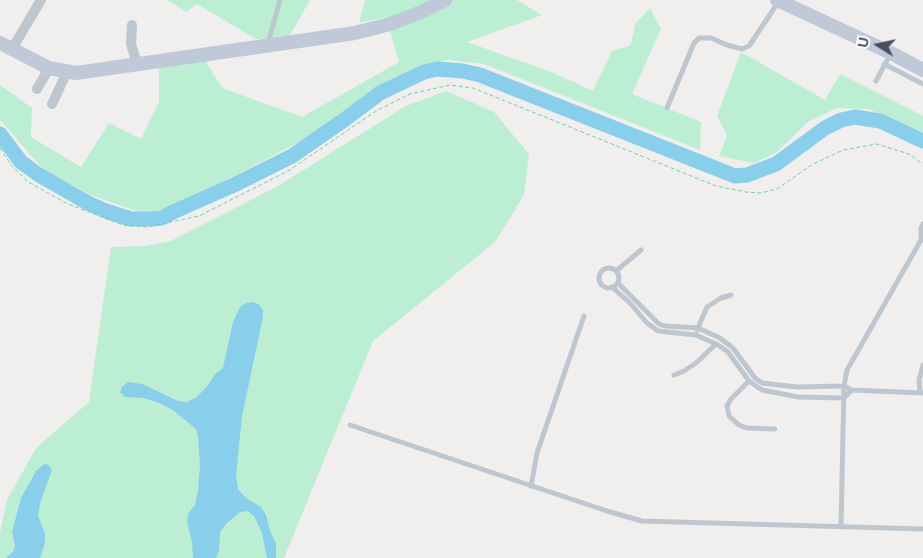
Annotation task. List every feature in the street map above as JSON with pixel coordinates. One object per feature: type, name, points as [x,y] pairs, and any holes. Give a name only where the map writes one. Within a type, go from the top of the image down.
[{"type":"street","points":[[41,0],[6,46],[49,68],[76,73],[355,33],[390,24],[445,0]]},
{"type":"street","points":[[778,0],[888,59],[923,70]]},
{"type":"street","points":[[132,25],[131,44],[137,64]]},
{"type":"street","points":[[37,89],[49,68]]},
{"type":"street","points":[[52,104],[67,72]]},
{"type":"lane","points":[[268,46],[280,0]]},
{"type":"lane","points":[[667,108],[694,43],[700,38],[711,38],[727,46],[742,49],[749,46],[778,0]]},
{"type":"lane","points":[[876,81],[888,59],[923,84]]},
{"type":"lane","points":[[841,526],[844,386],[847,370],[922,240],[921,228],[923,224]]},
{"type":"lane","points":[[616,271],[641,250]]},
{"type":"lane","points":[[612,287],[618,283],[619,276],[616,271],[606,269],[600,276],[603,285],[612,287],[630,303],[647,323],[658,331],[696,335],[716,344],[728,352],[749,381],[770,393],[798,397],[844,398],[852,390]]},
{"type":"lane","points":[[618,283],[659,324],[698,328],[720,338],[733,348],[755,378],[762,382],[797,387],[844,386],[852,390],[922,393],[919,380],[923,366]]},
{"type":"lane","points":[[696,335],[706,307],[731,294]]},
{"type":"lane","points":[[531,486],[537,453],[584,316]]},
{"type":"lane","points":[[674,375],[696,363],[716,344]]},
{"type":"lane","points":[[749,381],[731,399],[727,406],[729,416],[739,425],[747,428],[775,429]]},
{"type":"lane","points":[[797,387],[798,397]]},
{"type":"lane","points":[[350,425],[642,521],[923,529]]},
{"type":"path","points":[[0,148],[11,165],[28,182],[68,204],[123,225],[147,227],[199,216],[288,171],[376,111],[410,94],[450,85],[473,88],[716,186],[746,192],[777,189],[813,164],[843,150],[877,144],[909,154],[923,164]]},
{"type":"green space","points":[[167,0],[310,0],[289,37],[256,39],[197,4],[186,12]]},
{"type":"green space","points":[[365,0],[517,0],[542,15],[467,42],[551,72],[593,91],[612,51],[631,45],[635,24],[650,8],[661,29],[632,94],[701,122],[700,150],[484,64],[448,60],[418,67],[374,89],[308,137],[176,207],[142,213],[91,195],[43,169],[0,120],[0,85],[32,108],[31,137],[81,167],[109,123],[141,139],[159,102],[159,67],[203,57],[222,88],[302,117],[399,62],[386,17],[359,23]]},
{"type":"green space","points":[[741,52],[825,100],[840,74],[923,116],[923,132],[868,109],[837,108],[808,122],[776,153],[754,163],[719,156],[727,135],[717,116]]},
{"type":"green space","points":[[446,91],[494,112],[529,154],[524,195],[495,242],[373,341],[284,558],[0,558],[0,533],[7,500],[36,448],[89,402],[111,247],[145,246],[171,241],[278,186],[406,106]]},
{"type":"water","points":[[253,302],[258,304],[263,310],[263,317],[242,416],[236,476],[238,489],[246,498],[261,507],[266,515],[270,531],[276,543],[276,558],[267,558],[262,533],[254,516],[248,511],[240,512],[220,532],[219,550],[216,558],[193,558],[192,542],[187,522],[188,514],[195,505],[198,491],[200,466],[196,429],[173,410],[157,402],[143,398],[125,397],[120,392],[122,387],[128,382],[142,384],[178,401],[187,402],[197,397],[215,374],[223,368],[233,322],[240,307],[246,303]]},
{"type":"water","points":[[44,464],[49,465],[52,470],[40,503],[38,516],[45,533],[45,543],[40,558],[6,558],[13,552],[15,546],[12,532],[21,498],[36,471]]},
{"type":"waterway","points":[[0,134],[21,162],[39,175],[88,203],[131,219],[162,218],[234,185],[292,156],[380,93],[424,72],[437,69],[463,71],[480,75],[735,176],[747,175],[776,164],[825,128],[841,120],[855,117],[880,121],[923,141]]}]
